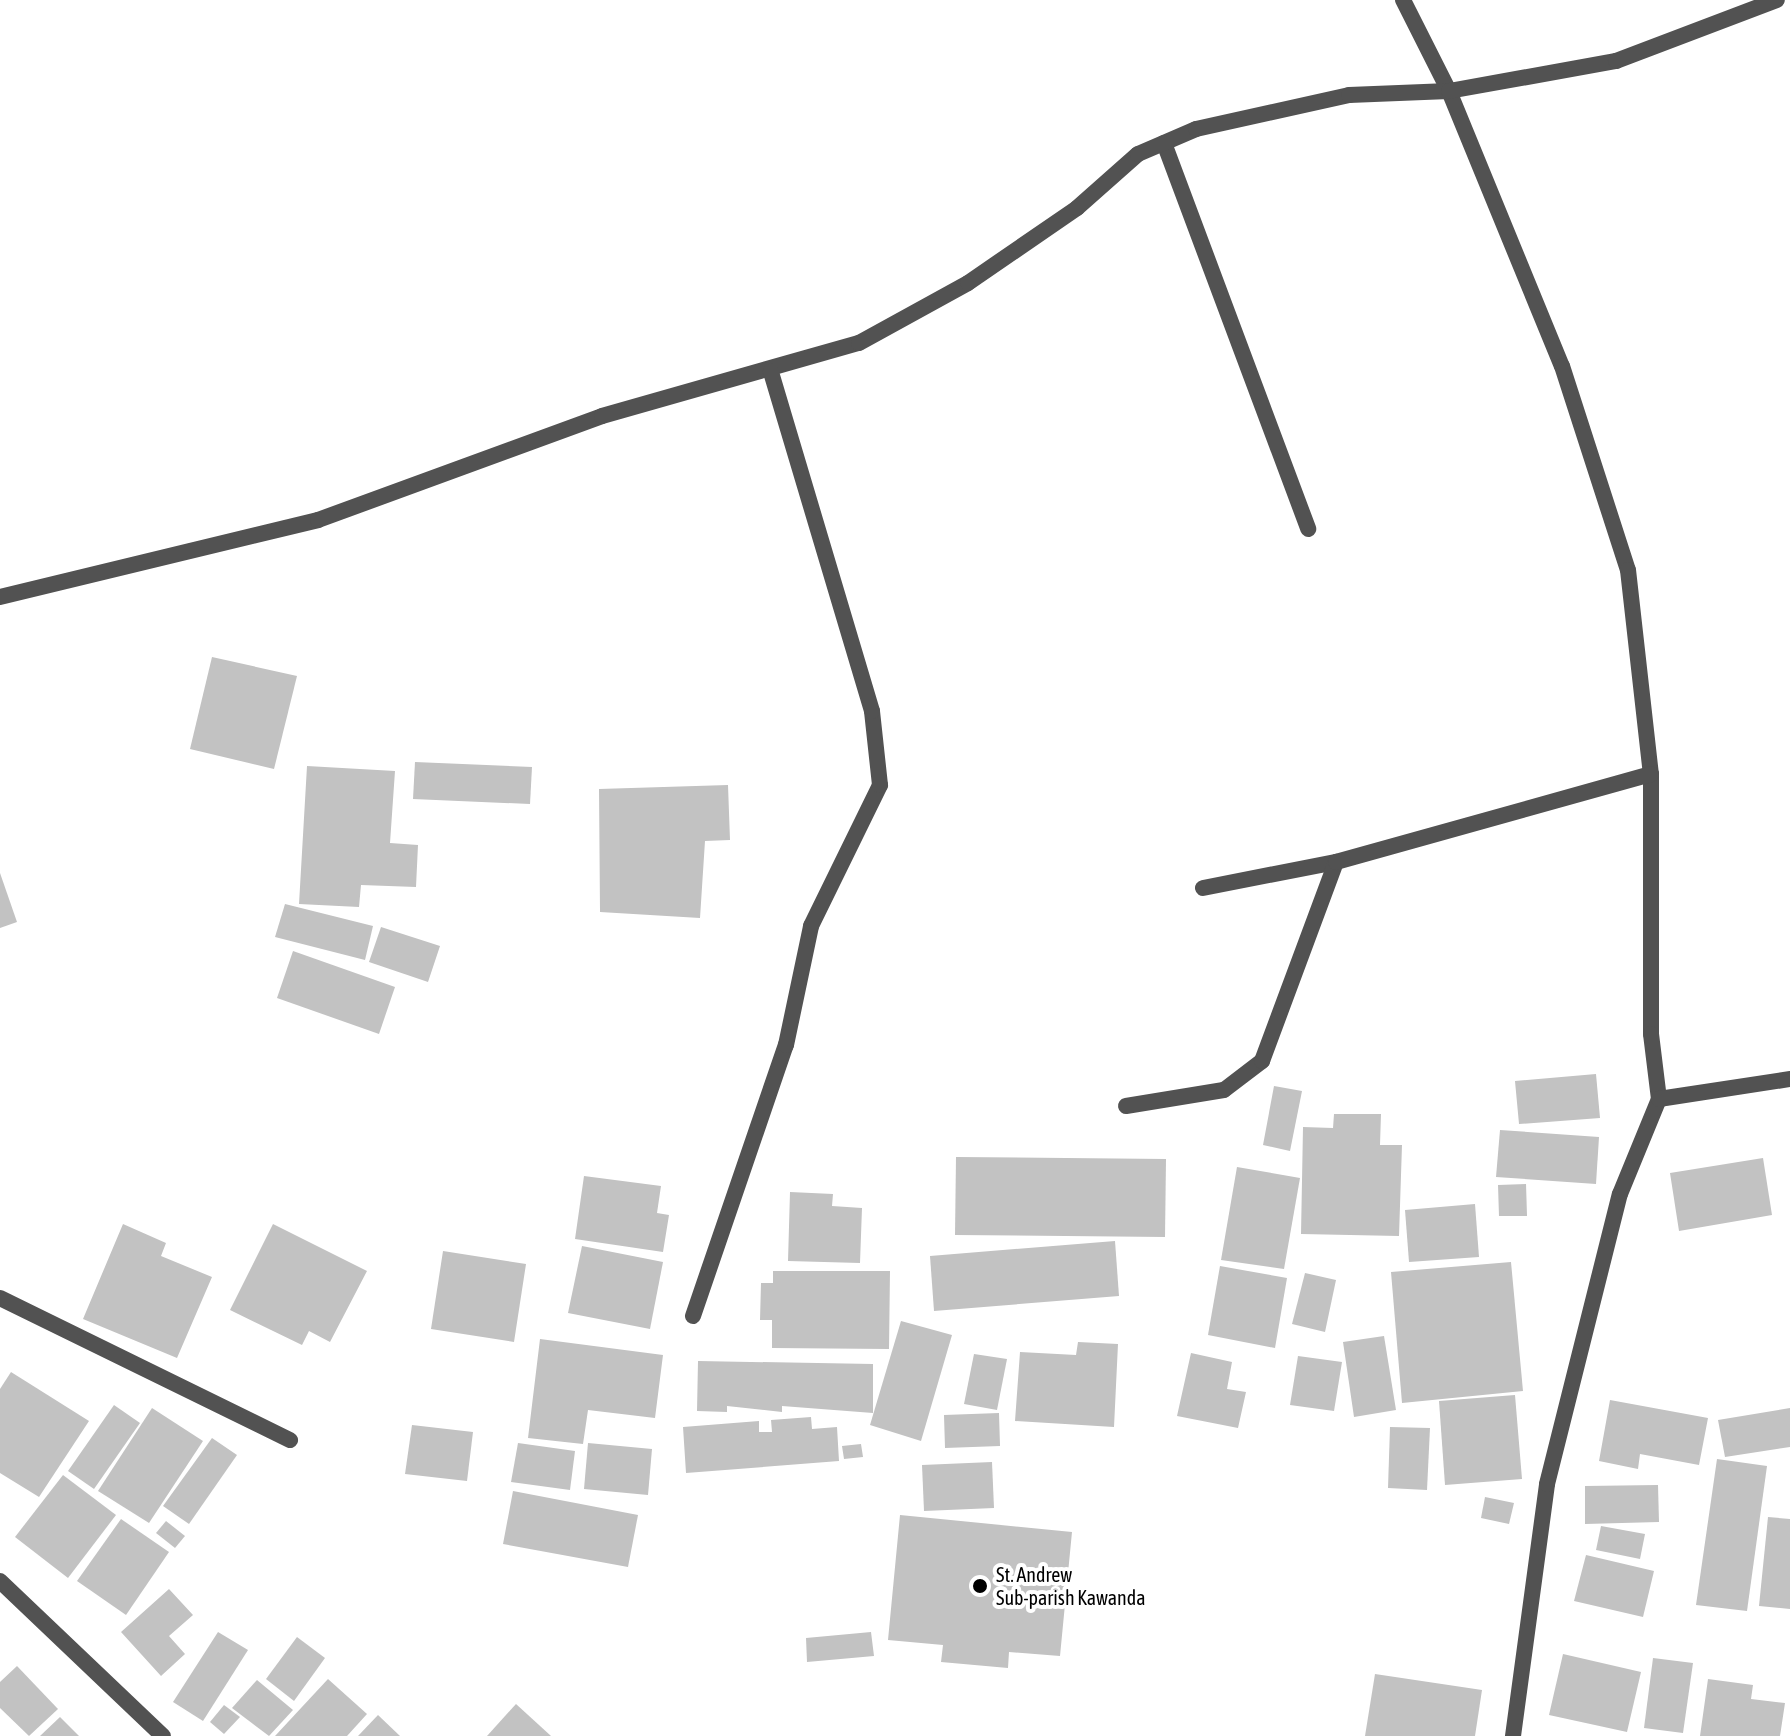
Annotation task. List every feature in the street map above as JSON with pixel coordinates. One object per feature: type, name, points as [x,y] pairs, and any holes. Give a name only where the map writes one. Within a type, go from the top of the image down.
[{"type":"street","points":[[1403,0],[1449,91],[1562,366],[1628,570],[1651,774],[1651,1006],[1659,1099],[1620,1194],[1547,1484],[1513,1736]]},
{"type":"street","points":[[0,597],[318,520],[602,416],[771,372],[859,343],[968,283],[1077,208],[1138,154],[1164,143],[1271,109],[1349,95],[1449,91],[1616,61],[1777,0]]},
{"type":"street","points":[[1164,143],[1308,529]]},
{"type":"street","points":[[693,1316],[786,1045],[811,926],[880,785],[872,711],[771,372]]},
{"type":"street","points":[[1203,888],[1336,862],[1651,774]]},
{"type":"street","points":[[1126,1106],[1224,1090],[1262,1061],[1336,862]]},
{"type":"street","points":[[1659,1099],[1790,1079]]},
{"type":"street","points":[[0,1298],[290,1440]]},
{"type":"street","points":[[0,1581],[163,1736]]},
{"type":"building","points":[[212,657],[297,676],[274,769],[190,749]]},
{"type":"building","points":[[415,762],[532,767],[530,804],[413,799]]},
{"type":"building","points":[[307,766],[395,771],[390,843],[418,845],[416,887],[361,885],[359,907],[299,904]]},
{"type":"building","points":[[728,785],[730,840],[705,841],[700,918],[600,912],[599,789]]},
{"type":"building","points":[[0,873],[17,922],[0,928]]},
{"type":"building","points":[[285,904],[373,926],[365,960],[275,937]]},
{"type":"building","points":[[381,927],[440,946],[428,982],[369,962]]},
{"type":"building","points":[[293,951],[395,987],[379,1034],[277,998]]},
{"type":"building","points":[[1596,1074],[1600,1118],[1519,1124],[1515,1081]]},
{"type":"building","points":[[1274,1086],[1302,1091],[1290,1151],[1263,1145]]},
{"type":"building","points":[[1334,1114],[1381,1114],[1380,1145],[1402,1145],[1399,1236],[1301,1234],[1303,1127],[1333,1128]]},
{"type":"building","points":[[1500,1130],[1599,1137],[1596,1184],[1496,1177]]},
{"type":"building","points":[[956,1157],[1166,1159],[1165,1237],[955,1235]]},
{"type":"building","points":[[1763,1158],[1772,1215],[1679,1231],[1670,1173]]},
{"type":"building","points":[[1237,1167],[1300,1178],[1284,1269],[1221,1260]]},
{"type":"building","points":[[584,1176],[661,1186],[657,1213],[669,1215],[663,1252],[575,1239]]},
{"type":"building","points":[[1526,1184],[1527,1216],[1499,1216],[1498,1185]]},
{"type":"building","points":[[790,1192],[833,1194],[832,1206],[862,1208],[860,1263],[788,1261]]},
{"type":"building","points":[[1475,1204],[1479,1257],[1409,1262],[1405,1210]]},
{"type":"building","points":[[123,1224],[166,1243],[161,1256],[212,1277],[177,1358],[83,1319]]},
{"type":"building","points":[[273,1224],[367,1271],[330,1342],[309,1331],[302,1345],[230,1310]]},
{"type":"building","points":[[1115,1241],[1119,1296],[934,1311],[930,1256]]},
{"type":"building","points":[[582,1246],[663,1262],[650,1329],[568,1313]]},
{"type":"building","points":[[443,1251],[526,1264],[514,1342],[431,1329]]},
{"type":"building","points":[[1511,1262],[1523,1391],[1402,1403],[1391,1272]]},
{"type":"building","points":[[1220,1266],[1287,1278],[1275,1348],[1208,1335]]},
{"type":"building","points":[[773,1271],[890,1271],[889,1349],[772,1348],[772,1320],[760,1320],[761,1283],[773,1283]]},
{"type":"building","points":[[1305,1273],[1336,1280],[1325,1332],[1292,1324]]},
{"type":"building","points":[[901,1321],[952,1335],[921,1441],[870,1425]]},
{"type":"building","points":[[1384,1336],[1396,1410],[1354,1417],[1343,1342]]},
{"type":"building","points":[[540,1339],[663,1355],[655,1418],[588,1410],[583,1444],[528,1438]]},
{"type":"building","points":[[1078,1342],[1118,1344],[1114,1427],[1015,1421],[1020,1352],[1076,1355]]},
{"type":"building","points":[[1191,1353],[1232,1362],[1227,1389],[1246,1392],[1238,1428],[1177,1416]]},
{"type":"building","points":[[974,1354],[1007,1359],[997,1410],[964,1404]]},
{"type":"building","points":[[1298,1356],[1342,1362],[1334,1411],[1290,1405]]},
{"type":"building","points":[[698,1361],[873,1364],[873,1413],[782,1406],[782,1412],[727,1406],[727,1412],[697,1411]]},
{"type":"building","points":[[11,1372],[89,1421],[39,1497],[0,1473],[0,1389]]},
{"type":"building","points":[[1515,1395],[1522,1479],[1445,1485],[1439,1401]]},
{"type":"building","points":[[1610,1400],[1708,1418],[1699,1465],[1640,1454],[1638,1469],[1599,1461]]},
{"type":"building","points":[[114,1405],[140,1423],[94,1489],[68,1471]]},
{"type":"building","points":[[152,1408],[203,1441],[149,1523],[98,1491]]},
{"type":"building","points":[[1790,1408],[1790,1447],[1725,1457],[1718,1420]]},
{"type":"building","points":[[999,1413],[1000,1446],[945,1448],[944,1415]]},
{"type":"building","points":[[811,1417],[812,1429],[837,1427],[839,1461],[686,1473],[683,1427],[759,1421],[759,1432],[772,1432],[771,1420]]},
{"type":"building","points":[[412,1425],[473,1432],[467,1481],[405,1474]]},
{"type":"building","points":[[1390,1427],[1430,1428],[1427,1490],[1388,1488]]},
{"type":"building","points":[[212,1438],[237,1455],[189,1524],[163,1506]]},
{"type":"building","points":[[518,1443],[575,1451],[570,1490],[511,1482]]},
{"type":"building","points":[[588,1443],[652,1449],[648,1495],[584,1489]]},
{"type":"building","points":[[861,1444],[863,1457],[844,1459],[842,1446]]},
{"type":"building","points":[[1717,1459],[1767,1466],[1747,1611],[1696,1605]]},
{"type":"building","points":[[992,1462],[994,1508],[924,1511],[922,1465]]},
{"type":"building","points":[[63,1475],[116,1515],[68,1578],[15,1537]]},
{"type":"building","points":[[1658,1485],[1659,1522],[1585,1524],[1585,1486]]},
{"type":"building","points":[[513,1491],[638,1515],[628,1567],[503,1544]]},
{"type":"building","points":[[1485,1497],[1514,1503],[1509,1524],[1481,1518]]},
{"type":"building","name":"St. Andrew Sub-parish Kawanda","points":[[900,1515],[1072,1532],[1060,1656],[1009,1652],[1008,1668],[941,1662],[943,1645],[888,1640]]},
{"type":"building","points":[[1768,1517],[1790,1519],[1790,1609],[1759,1606]]},
{"type":"building","points":[[121,1519],[169,1552],[126,1615],[77,1581]]},
{"type":"building","points":[[166,1521],[185,1536],[175,1548],[156,1533]]},
{"type":"building","points":[[1601,1526],[1645,1534],[1640,1559],[1596,1550]]},
{"type":"building","points":[[1586,1555],[1654,1571],[1643,1617],[1574,1601]]},
{"type":"building","points":[[169,1589],[193,1615],[169,1636],[185,1654],[161,1676],[121,1632]]},
{"type":"building","points":[[218,1632],[248,1650],[203,1721],[173,1702]]},
{"type":"building","points":[[871,1632],[874,1656],[807,1662],[806,1638]]},
{"type":"building","points":[[297,1637],[325,1658],[294,1701],[266,1679]]},
{"type":"building","points":[[1563,1654],[1641,1672],[1627,1732],[1549,1715]]},
{"type":"building","points":[[1653,1658],[1693,1663],[1683,1733],[1644,1728]]},
{"type":"building","points":[[17,1666],[58,1709],[29,1736],[0,1708],[0,1682]]},
{"type":"building","points":[[1375,1674],[1482,1690],[1475,1736],[1365,1736]]},
{"type":"building","points":[[328,1679],[367,1714],[347,1736],[275,1736]]},
{"type":"building","points":[[1708,1679],[1753,1685],[1751,1699],[1785,1703],[1780,1736],[1700,1736]]},
{"type":"building","points":[[257,1680],[293,1710],[269,1736],[232,1708]]},
{"type":"building","points":[[516,1704],[551,1736],[487,1736]]},
{"type":"building","points":[[224,1705],[240,1717],[224,1734],[210,1722]]},
{"type":"building","points":[[378,1715],[400,1736],[358,1736]]},
{"type":"building","points":[[60,1717],[79,1736],[40,1736]]},
{"type":"place","name":"St. Andrew Sub-parish Kawanda","points":[[980,1586]]}]
